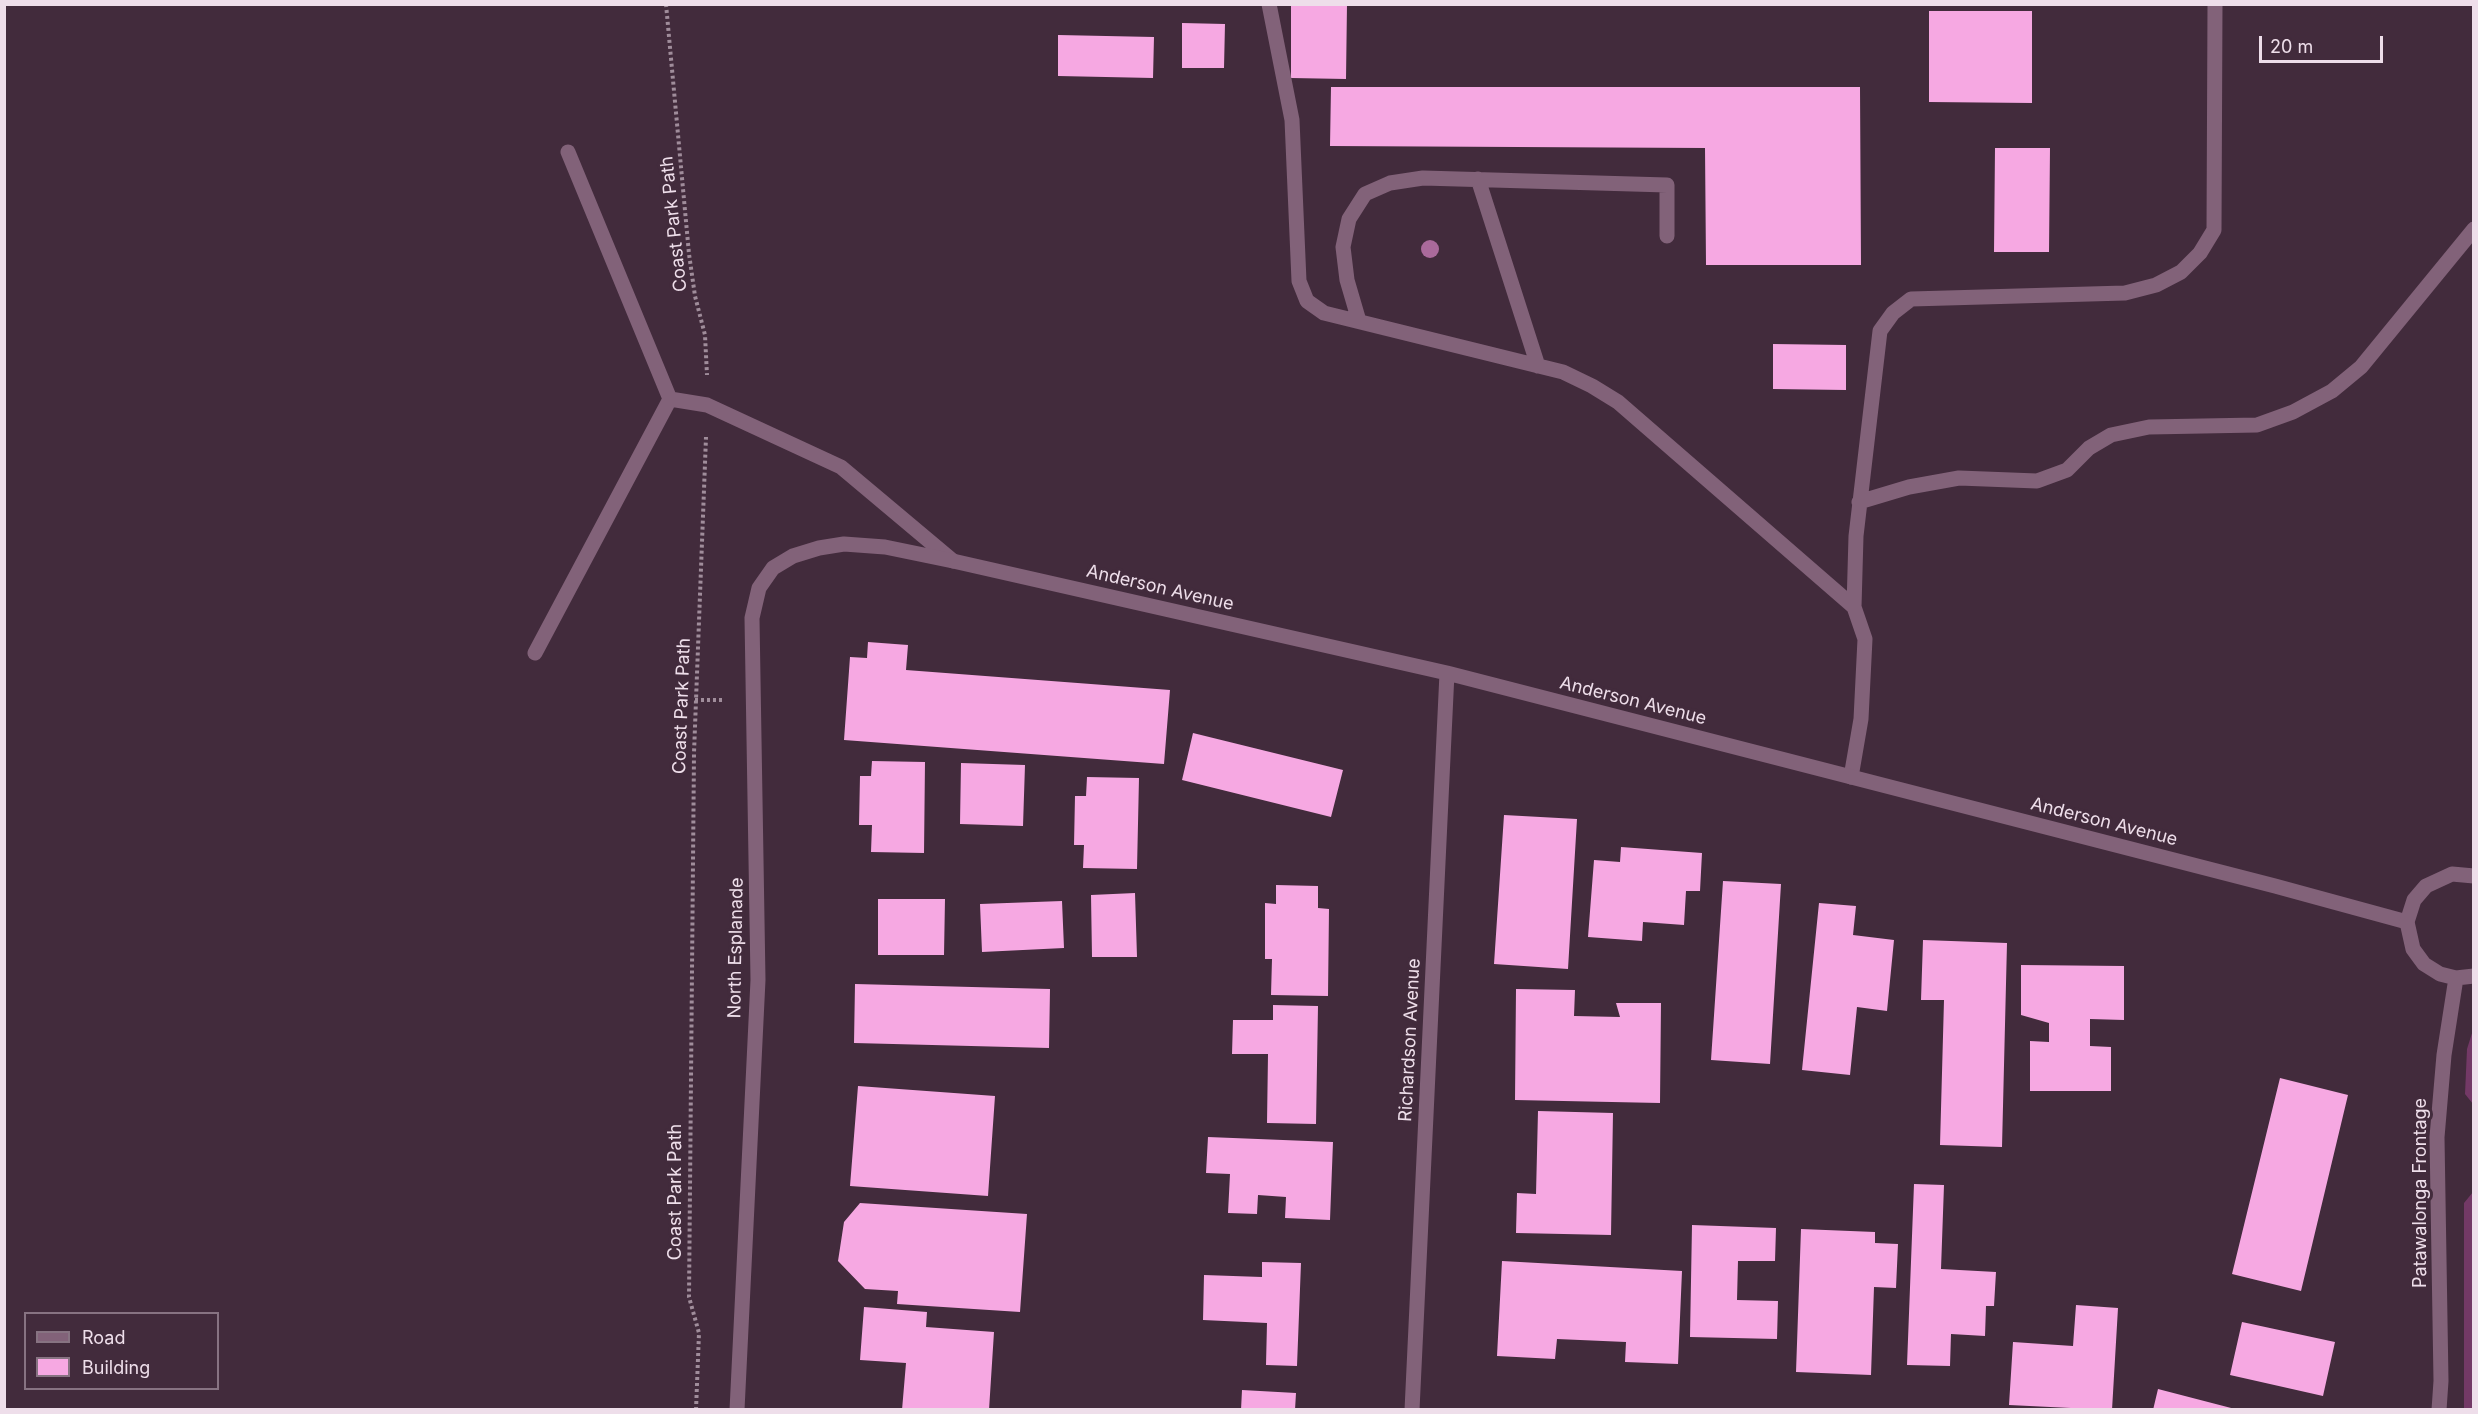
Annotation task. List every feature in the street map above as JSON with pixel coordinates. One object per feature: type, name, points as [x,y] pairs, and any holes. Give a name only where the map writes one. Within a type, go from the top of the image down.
[{"type":"street","points":[[1269,4],[1292,120],[1299,281],[1307,301],[1324,313],[1563,372],[1618,402],[1854,607]]},
{"type":"street","points":[[1851,777],[1861,719],[1864,639],[1854,607],[1859,502],[1880,331],[1893,313],[1911,299],[2125,293],[2156,285],[2181,272],[2200,253],[2214,230],[2216,203],[2215,4]]},
{"type":"street","points":[[568,152],[670,399]]},
{"type":"street","points":[[1359,321],[1347,280],[1343,247],[1349,219],[1365,194],[1389,183],[1423,177],[1667,185],[1667,236]]},
{"type":"street","points":[[1478,179],[1538,366]]},
{"type":"street","points":[[1859,502],[1909,487],[1959,478],[2037,481],[2067,470],[2089,448],[2111,435],[2149,427],[2257,425],[2293,412],[2332,391],[2361,367],[2474,229]]},
{"type":"street","points":[[670,399],[707,405],[841,467],[953,561]]},
{"type":"street","points":[[535,653],[670,399]]},
{"type":"street","name":"Anderson Avenue","points":[[844,544],[885,547],[953,561],[1447,673],[2408,922]]},
{"type":"street","name":"North Esplanade","points":[[737,1410],[758,981],[753,618],[759,588],[773,568],[793,556],[844,544]]},
{"type":"street","name":"Richardson Avenue","points":[[1412,1410],[1447,673]]},
{"type":"street","points":[[2474,876],[2452,874],[2426,886],[2414,900],[2408,922],[2413,949],[2424,964],[2440,974],[2456,978],[2474,976]]},
{"type":"street","name":"Patawalonga Frontage","points":[[2439,1410],[2441,1381],[2437,1137],[2444,1055],[2456,978]]},
{"type":"path","name":"Coast Park Path","points":[[666,4],[689,254],[695,296],[705,335],[707,405],[695,700],[689,1297],[699,1333],[696,1410]]},
{"type":"path","points":[[695,700],[724,700]]},
{"type":"shaded area","points":[[2473,1030],[2473,1104],[2465,1094],[2467,1049]]},
{"type":"shaded area","points":[[2473,1192],[2474,1409],[2464,1410],[2464,1203]]},
{"type":"building","points":[[1291,4],[1347,4],[1346,79],[1291,78]]},
{"type":"building","points":[[1929,11],[2032,11],[2032,103],[1929,102]]},
{"type":"building","points":[[1182,23],[1225,24],[1224,68],[1182,68]]},
{"type":"building","points":[[1058,35],[1154,37],[1153,78],[1058,76]]},
{"type":"building","points":[[1331,87],[1860,87],[1861,265],[1706,265],[1705,148],[1330,146]]},
{"type":"building","points":[[1995,148],[2050,148],[2049,252],[1994,252]]},
{"type":"building","points":[[1773,344],[1846,345],[1846,390],[1773,389]]},
{"type":"building","points":[[868,642],[908,645],[906,670],[1170,690],[1164,764],[844,740],[850,657],[867,658]]},
{"type":"building","points":[[1193,733],[1343,770],[1331,817],[1182,780]]},
{"type":"building","points":[[872,761],[925,762],[924,853],[871,852],[872,825],[859,825],[860,776],[871,776]]},
{"type":"building","points":[[961,763],[1025,765],[1023,826],[960,824]]},
{"type":"building","points":[[1087,777],[1139,778],[1137,869],[1083,868],[1084,845],[1074,845],[1075,796],[1086,796]]},
{"type":"building","points":[[1504,815],[1577,819],[1568,969],[1494,964]]},
{"type":"building","points":[[1621,847],[1702,853],[1700,891],[1686,891],[1684,925],[1643,922],[1642,941],[1588,937],[1594,860],[1620,862]]},
{"type":"building","points":[[1723,881],[1781,884],[1770,1064],[1711,1060]]},
{"type":"building","points":[[1276,885],[1318,886],[1318,908],[1329,909],[1328,996],[1271,995],[1272,959],[1265,959],[1265,903],[1276,904]]},
{"type":"building","points":[[1135,893],[1137,957],[1092,957],[1091,895]]},
{"type":"building","points":[[878,899],[945,899],[944,955],[878,955]]},
{"type":"building","points":[[1062,901],[1064,948],[982,952],[980,904]]},
{"type":"building","points":[[1819,903],[1856,906],[1853,935],[1894,940],[1887,1011],[1857,1007],[1850,1075],[1802,1070]]},
{"type":"building","points":[[1923,940],[2007,943],[2002,1147],[1940,1145],[1944,1000],[1921,1000]]},
{"type":"building","points":[[2021,965],[2124,966],[2124,1020],[2090,1019],[2090,1046],[2111,1047],[2111,1091],[2030,1091],[2030,1041],[2049,1042],[2049,1023],[2021,1015]]},
{"type":"building","points":[[855,984],[1050,989],[1049,1048],[854,1043]]},
{"type":"building","points":[[1516,989],[1575,990],[1574,1016],[1620,1017],[1616,1003],[1661,1003],[1660,1103],[1515,1100]]},
{"type":"building","points":[[1273,1005],[1318,1006],[1316,1124],[1267,1123],[1268,1054],[1232,1054],[1233,1020],[1273,1020]]},
{"type":"building","points":[[2280,1078],[2348,1095],[2301,1291],[2232,1274]]},
{"type":"building","points":[[858,1086],[995,1096],[988,1196],[850,1186]]},
{"type":"building","points":[[1538,1111],[1613,1113],[1611,1235],[1516,1233],[1517,1193],[1536,1194]]},
{"type":"building","points":[[1208,1137],[1333,1142],[1330,1220],[1285,1218],[1286,1197],[1258,1195],[1257,1214],[1228,1213],[1230,1174],[1206,1173]]},
{"type":"building","points":[[1914,1184],[1944,1185],[1941,1269],[1996,1272],[1994,1306],[1986,1306],[1985,1336],[1951,1334],[1950,1366],[1907,1365]]},
{"type":"building","points":[[860,1203],[1027,1214],[1020,1312],[897,1304],[898,1291],[865,1289],[838,1261],[844,1222]]},
{"type":"building","points":[[1692,1225],[1776,1228],[1775,1261],[1738,1261],[1737,1300],[1778,1301],[1777,1339],[1690,1337]]},
{"type":"building","points":[[1801,1229],[1875,1232],[1875,1243],[1898,1244],[1896,1288],[1874,1287],[1871,1375],[1796,1372]]},
{"type":"building","points":[[1502,1261],[1682,1271],[1678,1364],[1625,1362],[1626,1342],[1557,1339],[1555,1359],[1497,1356]]},
{"type":"building","points":[[1262,1262],[1301,1263],[1297,1366],[1266,1365],[1267,1323],[1203,1320],[1204,1275],[1262,1277]]},
{"type":"building","points":[[2076,1305],[2118,1308],[2112,1410],[2009,1405],[2013,1342],[2073,1346]]},
{"type":"building","points":[[864,1307],[927,1312],[926,1327],[994,1332],[989,1410],[902,1410],[906,1363],[860,1360]]},
{"type":"building","points":[[2242,1322],[2335,1342],[2323,1396],[2230,1375]]},
{"type":"building","points":[[2158,1389],[2235,1409],[2235,1410],[2153,1410]]},
{"type":"building","points":[[1242,1390],[1296,1393],[1295,1410],[1241,1410]]}]
